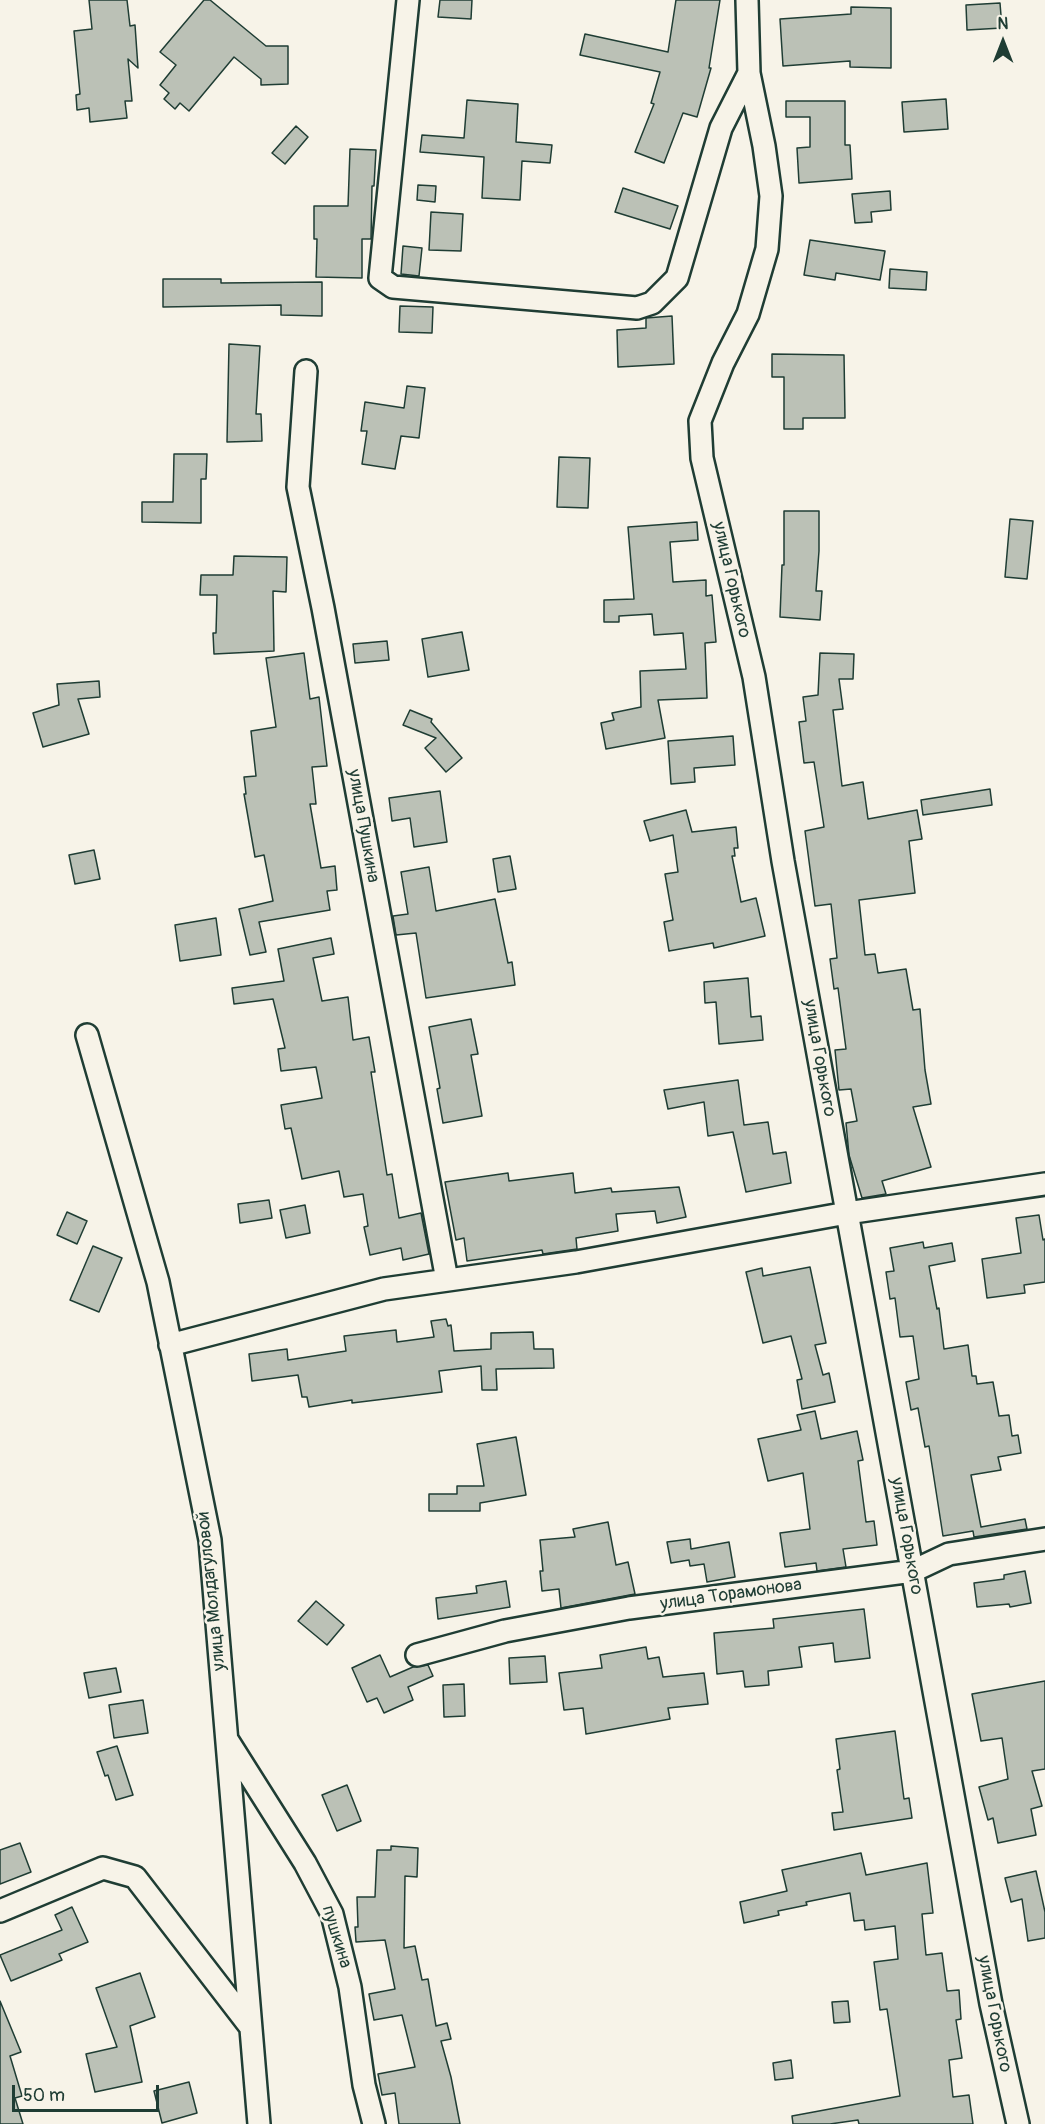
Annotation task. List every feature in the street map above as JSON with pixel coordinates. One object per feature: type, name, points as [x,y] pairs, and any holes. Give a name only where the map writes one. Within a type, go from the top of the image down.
[{"type":"street","points":[[408,0],[380,278],[393,287],[637,308],[652,303],[677,278],[721,128],[749,73]]},
{"type":"street","name":"улица Горького","points":[[751,0],[749,73],[764,146],[771,196],[767,249],[748,314],[723,363],[700,421],[702,458],[754,677],[783,861],[991,2004],[1018,2124]]},
{"type":"street","name":"улица Пушкина","points":[[306,371],[298,487],[325,620],[447,1280]]},
{"type":"street","name":"улица Молдагуловой","points":[[87,1035],[158,1282],[210,1540],[258,2124]]},
{"type":"street","points":[[170,1345],[384,1289],[576,1262],[847,1213],[1045,1184]]},
{"type":"street","name":"улица Торамонова","points":[[417,1655],[505,1631],[629,1608],[913,1571],[949,1554],[1045,1539]]},
{"type":"street","name":"пушкина","points":[[226,1738],[305,1863],[332,1914],[350,1987],[364,2085],[374,2124]]},
{"type":"street","points":[[0,1911],[103,1868],[135,1878],[249,2025]]},
{"type":"building","points":[[89,0],[127,0],[130,26],[135,25],[138,68],[128,59],[132,101],[125,101],[127,118],[90,122],[89,108],[77,110],[76,95],[80,94],[74,31],[92,29]]},
{"type":"building","points":[[204,0],[210,0],[266,46],[288,46],[288,84],[261,85],[261,79],[234,57],[189,111],[180,103],[175,109],[164,99],[169,93],[160,85],[176,65],[160,52]]},
{"type":"building","points":[[440,0],[472,0],[471,19],[438,17]]},
{"type":"building","points":[[676,0],[720,0],[709,68],[711,68],[697,117],[683,113],[664,163],[635,152],[654,104],[651,103],[660,72],[580,55],[585,34],[668,52]]},
{"type":"building","points":[[1000,3],[1002,28],[967,30],[966,5]]},
{"type":"building","points":[[851,7],[891,8],[891,68],[850,67],[850,61],[783,66],[780,19],[851,14]]},
{"type":"building","points":[[946,99],[948,129],[904,132],[902,102]]},
{"type":"building","points":[[467,100],[518,104],[516,142],[552,145],[550,163],[522,161],[520,200],[482,198],[484,157],[420,152],[422,135],[464,138]]},
{"type":"building","points":[[786,101],[845,101],[845,145],[850,145],[852,179],[799,183],[797,148],[810,147],[810,117],[786,117]]},
{"type":"building","points":[[296,126],[308,137],[285,164],[272,153]]},
{"type":"building","points":[[350,149],[376,150],[374,186],[372,186],[371,239],[362,239],[362,278],[316,277],[317,239],[314,239],[314,206],[348,206]]},
{"type":"building","points":[[418,185],[436,186],[435,202],[417,200]]},
{"type":"building","points":[[623,188],[678,206],[670,229],[615,212]]},
{"type":"building","points":[[890,191],[891,210],[871,212],[872,222],[855,223],[852,194]]},
{"type":"building","points":[[431,212],[463,214],[461,251],[429,250]]},
{"type":"building","points":[[810,240],[885,251],[880,280],[836,273],[835,280],[804,275]]},
{"type":"building","points":[[403,246],[422,248],[419,276],[401,274]]},
{"type":"building","points":[[890,269],[927,272],[926,290],[889,288]]},
{"type":"building","points":[[163,279],[221,279],[221,283],[322,282],[322,316],[281,315],[281,305],[163,307]]},
{"type":"building","points":[[400,306],[433,307],[432,333],[399,332]]},
{"type":"building","points":[[672,316],[674,364],[618,367],[617,330],[646,328],[646,318]]},
{"type":"building","points":[[229,344],[260,346],[256,414],[261,414],[262,441],[227,442]]},
{"type":"building","points":[[772,354],[844,355],[845,418],[803,418],[803,429],[784,429],[784,377],[772,377]]},
{"type":"building","points":[[407,386],[425,388],[419,438],[401,436],[395,469],[362,464],[367,431],[361,431],[365,402],[404,408]]},
{"type":"building","points":[[174,454],[207,454],[206,479],[201,479],[201,523],[142,522],[142,502],[173,502]]},
{"type":"building","points":[[559,457],[590,458],[588,508],[557,507]]},
{"type":"building","points":[[784,511],[819,511],[816,591],[822,591],[820,620],[780,617],[782,565],[784,565]]},
{"type":"building","points":[[1010,519],[1033,521],[1027,579],[1005,577]]},
{"type":"building","points":[[697,522],[698,540],[670,542],[673,582],[706,580],[706,596],[712,595],[716,642],[705,643],[707,698],[658,700],[665,738],[606,749],[601,723],[614,720],[612,713],[641,707],[640,671],[686,669],[683,633],[654,635],[652,614],[619,616],[619,622],[604,622],[604,600],[634,599],[628,527]]},
{"type":"building","points":[[234,556],[287,557],[286,592],[273,591],[274,651],[214,654],[213,633],[216,633],[217,595],[200,595],[201,575],[233,575]]},
{"type":"building","points":[[462,632],[469,670],[428,677],[422,639]]},
{"type":"building","points":[[387,641],[389,660],[355,663],[353,644]]},
{"type":"building","points":[[304,653],[310,699],[319,697],[327,766],[312,767],[316,804],[310,804],[321,868],[335,866],[337,890],[327,891],[330,910],[259,922],[266,952],[250,955],[239,909],[273,901],[264,855],[255,857],[244,794],[246,794],[244,777],[256,776],[251,731],[276,727],[266,658]]},
{"type":"building","points":[[820,653],[854,654],[853,679],[839,679],[843,709],[833,710],[842,786],[863,782],[868,819],[917,810],[922,839],[909,841],[915,893],[859,900],[865,955],[875,954],[878,973],[906,969],[913,1010],[920,1009],[925,1070],[931,1104],[913,1107],[931,1167],[882,1181],[886,1194],[862,1198],[849,1155],[846,1123],[857,1121],[851,1089],[839,1090],[835,1050],[846,1049],[838,988],[834,989],[830,959],[837,958],[831,904],[815,906],[805,831],[824,827],[814,762],[804,763],[799,722],[806,721],[803,697],[818,695]]},
{"type":"building","points":[[99,681],[100,697],[78,699],[89,734],[43,747],[33,713],[59,705],[57,684]]},
{"type":"building","points":[[410,710],[432,719],[431,722],[462,758],[446,772],[425,748],[436,738],[403,725]]},
{"type":"building","points":[[733,736],[735,765],[694,768],[695,782],[671,784],[668,741]]},
{"type":"building","points":[[990,789],[992,805],[923,815],[921,800]]},
{"type":"building","points":[[440,791],[447,842],[414,847],[410,818],[392,821],[389,798]]},
{"type":"building","points":[[686,810],[692,832],[736,827],[738,848],[734,848],[735,856],[732,856],[741,902],[756,898],[765,936],[714,948],[713,943],[669,951],[664,922],[673,920],[665,874],[678,872],[673,835],[650,841],[644,821]]},
{"type":"building","points":[[94,850],[100,879],[75,884],[69,855]]},
{"type":"building","points":[[510,856],[516,889],[498,892],[493,859]]},
{"type":"building","points":[[429,867],[436,911],[495,899],[508,963],[512,962],[515,985],[426,998],[416,933],[396,935],[393,916],[408,914],[401,872]]},
{"type":"building","points":[[216,918],[221,955],[180,961],[175,925]]},
{"type":"building","points":[[331,938],[334,954],[313,958],[322,1001],[348,997],[353,1040],[369,1037],[375,1072],[371,1072],[387,1175],[392,1174],[399,1218],[421,1213],[429,1254],[403,1260],[401,1248],[370,1255],[364,1227],[368,1226],[363,1194],[344,1197],[339,1171],[302,1179],[291,1128],[285,1129],[281,1105],[322,1098],[316,1067],[281,1071],[278,1049],[285,1048],[273,999],[234,1004],[232,988],[284,981],[278,949]]},
{"type":"building","points":[[748,978],[751,1017],[761,1016],[763,1040],[719,1044],[716,1002],[705,1003],[704,982]]},
{"type":"building","points":[[471,1019],[478,1054],[471,1055],[482,1116],[443,1123],[437,1089],[440,1088],[429,1027]]},
{"type":"building","points":[[738,1080],[744,1125],[768,1122],[773,1154],[786,1152],[791,1183],[746,1192],[733,1132],[708,1136],[704,1102],[668,1109],[664,1090]]},
{"type":"building","points":[[508,1173],[509,1181],[573,1173],[575,1193],[611,1188],[612,1192],[679,1187],[686,1217],[657,1223],[655,1211],[616,1214],[618,1231],[576,1238],[577,1249],[543,1254],[542,1250],[467,1261],[464,1238],[456,1240],[445,1182]]},
{"type":"building","points":[[269,1200],[272,1218],[240,1223],[238,1204]]},
{"type":"building","points":[[305,1205],[310,1233],[286,1238],[280,1210]]},
{"type":"building","points":[[67,1212],[87,1221],[77,1244],[57,1235]]},
{"type":"building","points":[[1039,1215],[1043,1240],[1045,1239],[1045,1282],[1024,1285],[1025,1293],[987,1298],[982,1259],[1021,1253],[1016,1218]]},
{"type":"building","points":[[923,1242],[924,1248],[952,1243],[955,1261],[929,1266],[937,1309],[939,1308],[944,1349],[968,1345],[972,1376],[976,1376],[977,1384],[993,1382],[999,1416],[1009,1415],[1012,1436],[1018,1435],[1021,1453],[998,1457],[1001,1470],[971,1475],[981,1527],[1025,1519],[1027,1529],[974,1537],[973,1531],[943,1536],[929,1446],[925,1447],[918,1408],[911,1410],[906,1382],[919,1379],[913,1336],[900,1337],[895,1298],[890,1299],[886,1272],[894,1271],[890,1248]]},
{"type":"building","points":[[93,1246],[122,1258],[99,1312],[70,1300]]},
{"type":"building","points":[[810,1267],[826,1343],[815,1345],[823,1375],[829,1373],[835,1402],[802,1409],[797,1380],[802,1379],[791,1336],[763,1343],[746,1272],[762,1268],[763,1276]]},
{"type":"building","points":[[446,1319],[448,1326],[451,1325],[454,1351],[491,1349],[491,1333],[533,1332],[534,1349],[553,1349],[554,1368],[496,1369],[497,1390],[482,1390],[481,1366],[439,1371],[442,1392],[352,1403],[352,1400],[309,1407],[307,1397],[302,1397],[298,1375],[252,1381],[249,1354],[287,1349],[288,1360],[346,1351],[344,1336],[396,1330],[397,1342],[434,1337],[431,1321]]},
{"type":"building","points":[[815,1411],[821,1439],[857,1431],[863,1460],[858,1461],[866,1522],[874,1521],[877,1545],[843,1549],[846,1567],[817,1571],[816,1563],[785,1567],[780,1533],[810,1529],[803,1473],[768,1481],[758,1439],[801,1430],[797,1415]]},
{"type":"building","points":[[516,1437],[526,1495],[480,1503],[480,1511],[429,1511],[429,1494],[457,1494],[457,1486],[484,1486],[477,1444]]},
{"type":"building","points":[[608,1522],[616,1565],[628,1562],[635,1594],[561,1608],[559,1589],[542,1591],[540,1540],[575,1537],[573,1529]]},
{"type":"building","points":[[690,1539],[691,1549],[729,1542],[735,1577],[707,1582],[704,1564],[690,1566],[689,1560],[671,1563],[667,1542]]},
{"type":"building","points":[[1025,1571],[1031,1603],[1010,1607],[1009,1604],[977,1607],[974,1583],[1004,1579],[1004,1575]]},
{"type":"building","points":[[506,1581],[510,1607],[438,1619],[436,1598],[477,1593],[476,1586]]},
{"type":"building","points":[[316,1601],[344,1625],[327,1645],[298,1621]]},
{"type":"building","points":[[864,1609],[870,1658],[835,1662],[833,1643],[799,1647],[802,1667],[768,1671],[769,1685],[745,1687],[743,1671],[717,1674],[714,1633],[774,1628],[773,1619]]},
{"type":"building","points":[[646,1647],[648,1659],[659,1657],[663,1677],[704,1673],[708,1704],[668,1708],[670,1719],[586,1734],[583,1708],[564,1710],[559,1673],[602,1668],[600,1655]]},
{"type":"building","points":[[380,1655],[390,1677],[413,1667],[428,1665],[433,1676],[408,1687],[413,1700],[384,1713],[377,1698],[367,1702],[352,1668]]},
{"type":"building","points":[[545,1656],[547,1682],[510,1684],[509,1658]]},
{"type":"building","points":[[116,1668],[121,1692],[89,1698],[84,1673]]},
{"type":"building","points":[[1045,1681],[1045,1769],[1032,1771],[1042,1806],[1031,1809],[1036,1835],[998,1843],[993,1818],[988,1820],[979,1787],[1008,1779],[1002,1738],[981,1741],[972,1694]]},
{"type":"building","points":[[464,1684],[465,1716],[444,1717],[443,1685]]},
{"type":"building","points":[[143,1700],[148,1733],[114,1738],[109,1705]]},
{"type":"building","points":[[895,1731],[904,1799],[909,1798],[912,1818],[834,1830],[832,1813],[843,1812],[837,1770],[840,1769],[836,1739]]},
{"type":"building","points":[[117,1746],[133,1795],[116,1800],[97,1752]]},
{"type":"building","points":[[347,1785],[361,1821],[337,1831],[322,1795]]},
{"type":"building","points":[[20,1843],[31,1872],[0,1884],[0,1850]]},
{"type":"building","points":[[391,1846],[418,1848],[417,1877],[405,1876],[404,1948],[415,1946],[422,1980],[428,1979],[436,2026],[447,2023],[451,2039],[441,2041],[460,2124],[399,2124],[395,2093],[382,2095],[378,2074],[415,2067],[402,2015],[374,2020],[369,1994],[395,1989],[385,1940],[356,1942],[355,1927],[358,1927],[357,1897],[375,1897],[377,1850],[391,1850]]},
{"type":"building","points":[[861,1853],[866,1875],[927,1863],[933,1913],[922,1914],[926,1955],[942,1953],[947,1991],[959,1990],[961,2019],[956,2020],[962,2058],[949,2060],[953,2097],[969,2095],[973,2124],[859,2124],[858,2120],[830,2124],[793,2124],[792,2116],[900,2096],[887,2009],[880,2010],[874,1962],[898,1959],[895,1926],[865,1930],[864,1920],[854,1921],[850,1893],[806,1902],[807,1905],[778,1911],[779,1915],[744,1923],[740,1902],[787,1891],[782,1870]]},
{"type":"building","points":[[1036,1871],[1045,1912],[1045,1938],[1028,1941],[1022,1899],[1011,1902],[1005,1878]]},
{"type":"building","points":[[72,1907],[88,1942],[59,1954],[62,1960],[11,1981],[0,1955],[62,1930],[55,1915]]},
{"type":"building","points":[[140,1973],[155,2017],[130,2026],[142,2082],[95,2092],[86,2054],[117,2047],[96,1988]]},
{"type":"building","points":[[0,2001],[21,2052],[10,2056],[22,2096],[15,2098],[23,2124],[0,2124]]},
{"type":"building","points":[[848,2001],[850,2022],[834,2023],[832,2002]]},
{"type":"building","points":[[791,2060],[793,2078],[775,2080],[773,2063]]},
{"type":"building","points":[[189,2082],[197,2113],[162,2123],[154,2091]]}]
